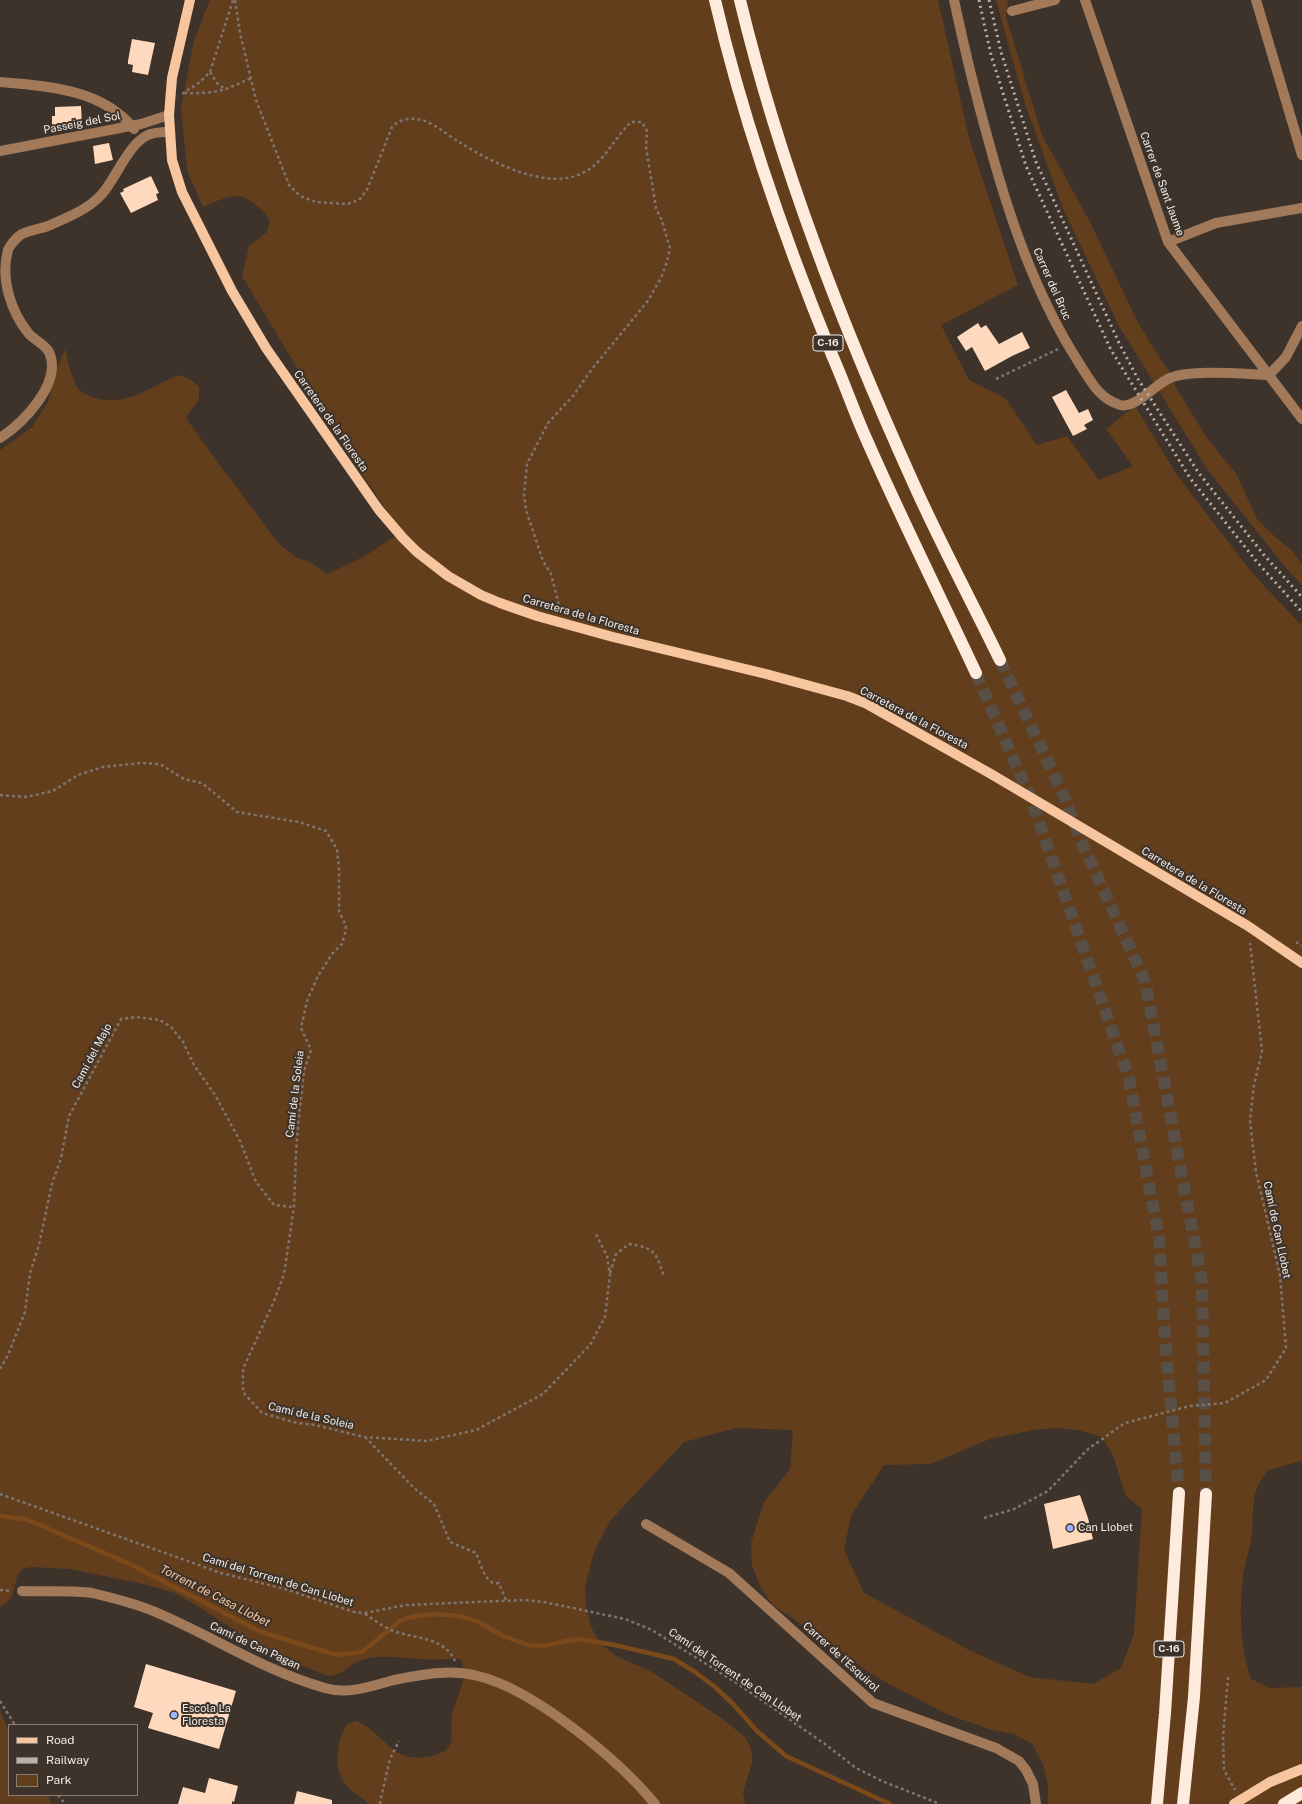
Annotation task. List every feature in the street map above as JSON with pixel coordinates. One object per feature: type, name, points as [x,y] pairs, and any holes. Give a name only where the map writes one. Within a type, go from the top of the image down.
[{"type":"highway","name":"C-16","points":[[715,0],[729,56],[752,134],[783,230],[803,283],[865,435],[976,673]]},
{"type":"highway","name":"C-16","points":[[740,0],[771,113],[830,288],[913,482],[1000,660]]},
{"type":"highway","name":"C-16","points":[[1157,1804],[1166,1713],[1179,1493]]},
{"type":"highway","name":"C-16","points":[[1184,1804],[1194,1697],[1206,1494]]},
{"type":"highway","points":[[1284,1804],[1302,1793]]},
{"type":"main road","name":"Carretera de la Floresta","points":[[190,0],[176,59],[170,94],[169,115],[172,160],[182,192],[194,219],[232,291],[266,348],[378,510],[417,552],[448,576],[500,603],[570,625],[847,696],[865,704],[991,774],[1248,926],[1302,963]]},
{"type":"main road","points":[[1237,1802],[1270,1782],[1302,1769]]},
{"type":"street","name":"Carrer del Bruc","points":[[954,0],[967,63],[1003,194],[1033,277],[1067,344],[1098,392],[1109,400],[1122,405],[1133,404],[1164,380],[1179,374],[1269,375]]},
{"type":"street","points":[[1012,11],[1055,0]]},
{"type":"street","name":"Carrer de Sant Jaume","points":[[1085,0],[1168,242],[1302,419]]},
{"type":"street","points":[[1256,0],[1302,155]]},
{"type":"street","points":[[0,82],[62,88],[103,104],[121,115],[141,138]]},
{"type":"street","name":"Passeig del Sol","points":[[0,151],[152,122],[169,115]]},
{"type":"street","points":[[4,435],[22,421],[35,406],[46,387],[53,370],[49,352],[30,335],[16,317],[8,296],[4,270],[8,249],[21,235],[48,226],[90,205],[106,189],[141,138],[149,134],[169,132]]},
{"type":"street","points":[[1168,242],[1216,223],[1302,208]]},
{"type":"street","points":[[1269,375],[1286,357],[1302,326]]},
{"type":"street","name":"Carrer de l'Esquirol","points":[[646,1524],[729,1573],[873,1703],[996,1748],[1019,1761],[1026,1770],[1033,1784],[1036,1804]]},
{"type":"street","name":"Camí de Can Pagan","points":[[22,1591],[91,1593],[152,1610],[268,1668],[294,1679],[328,1689],[340,1691],[354,1690],[406,1678],[440,1673],[477,1676],[495,1682],[540,1706],[571,1727],[600,1750],[655,1804]]},
{"type":"path","points":[[184,94],[210,72],[234,0]]},
{"type":"path","points":[[234,0],[240,33],[256,100],[289,185],[300,196],[316,202],[348,204],[359,200],[367,190],[392,127],[398,122],[408,118],[426,121],[485,157],[530,176],[552,179],[577,176],[590,169],[604,156],[620,132],[631,122],[642,122],[647,131],[646,147],[656,208],[662,221],[670,248],[667,262],[661,278],[647,302],[592,369],[573,396],[548,423],[526,464],[524,495],[526,510],[543,561],[551,574],[560,612],[570,625]]},
{"type":"path","points":[[210,72],[217,83],[226,90]]},
{"type":"path","points":[[170,94],[206,94],[226,90],[251,78]]},
{"type":"path","points":[[996,380],[1067,344]]},
{"type":"path","name":"Camí de la Soleia","points":[[0,795],[26,797],[53,792],[78,775],[103,767],[141,763],[160,764],[184,779],[202,783],[237,812],[299,822],[326,831],[337,849],[339,869],[339,911],[346,926],[342,944],[332,954],[318,976],[309,995],[301,1028],[311,1050],[304,1071],[298,1125],[294,1208],[287,1246],[284,1274],[274,1301],[243,1369],[243,1392],[262,1413],[297,1423],[315,1425],[364,1437],[427,1441],[476,1430],[543,1394],[590,1345],[605,1317],[610,1275]]},
{"type":"path","name":"Camí de Can Llobet","points":[[984,1518],[1014,1510],[1048,1492],[1088,1449],[1125,1423],[1190,1406],[1225,1403],[1266,1380],[1286,1348],[1280,1275],[1256,1172],[1250,1121],[1254,1085],[1262,1051],[1248,926]]},
{"type":"path","name":"Camí del Majo","points":[[0,1369],[8,1355],[25,1312],[30,1273],[39,1245],[52,1184],[61,1158],[69,1116],[121,1019],[136,1016],[160,1020],[171,1027],[183,1042],[194,1065],[215,1095],[240,1141],[256,1182],[274,1205],[294,1208]]},
{"type":"path","points":[[595,1232],[607,1256],[610,1275]]},
{"type":"path","points":[[610,1275],[616,1254],[629,1244],[646,1247],[658,1258],[664,1276]]},
{"type":"path","points":[[364,1437],[414,1488],[434,1504],[450,1542],[476,1553],[488,1582],[494,1584],[499,1583],[506,1600]]},
{"type":"path","name":"Camí del Torrent de Can Llobet","points":[[0,1494],[221,1573],[323,1600],[354,1612],[365,1613],[406,1605],[506,1600],[544,1602],[625,1619],[652,1630],[738,1684],[825,1744],[856,1768],[882,1781],[940,1804]]},
{"type":"path","points":[[365,1613],[390,1630],[407,1636],[432,1640],[445,1648],[451,1653],[456,1664],[457,1674]]},
{"type":"path","points":[[1228,1677],[1223,1737],[1224,1770],[1237,1802]]},
{"type":"path","points":[[0,1701],[14,1724]]},
{"type":"path","points":[[381,1804],[380,1802],[390,1759],[399,1741]]},
{"type":"path","points":[[59,1796],[65,1804]]},
{"type":"green space","points":[[210,0],[938,0],[969,138],[1018,285],[941,325],[969,380],[1005,398],[1037,445],[1067,436],[1099,480],[1133,466],[1106,429],[1135,406],[1177,475],[1253,574],[1302,626],[1302,1461],[1268,1470],[1255,1493],[1252,1534],[1243,1576],[1241,1628],[1247,1667],[1251,1679],[1270,1688],[1302,1687],[1302,1804],[1048,1804],[1048,1786],[1043,1764],[1032,1744],[1014,1734],[992,1730],[949,1715],[889,1684],[868,1672],[834,1645],[772,1604],[760,1586],[752,1565],[751,1543],[764,1502],[790,1469],[793,1430],[736,1428],[684,1442],[610,1521],[594,1552],[585,1588],[586,1605],[590,1623],[593,1631],[603,1646],[618,1657],[652,1672],[721,1718],[745,1737],[750,1746],[752,1763],[743,1792],[745,1804],[368,1804],[347,1786],[339,1772],[339,1746],[347,1724],[356,1721],[367,1727],[391,1748],[408,1757],[420,1758],[443,1752],[447,1749],[451,1742],[452,1714],[463,1680],[464,1673],[461,1659],[433,1660],[376,1657],[361,1660],[352,1664],[338,1674],[328,1676],[253,1645],[239,1633],[175,1593],[148,1585],[70,1569],[31,1567],[22,1569],[17,1577],[12,1596],[0,1607],[0,450],[32,427],[48,402],[56,371],[65,349],[71,374],[77,387],[83,393],[95,398],[117,400],[128,398],[178,375],[190,379],[199,387],[199,399],[186,418],[279,544],[297,558],[308,561],[328,574],[365,556],[401,532],[351,458],[242,276],[249,246],[267,232],[270,221],[263,211],[256,205],[240,197],[228,197],[203,207],[187,170],[181,108],[194,40]],"holes":[[[1056,1428],[1078,1430],[1102,1437],[1113,1455],[1126,1496],[1142,1509],[1134,1634],[1121,1668],[1093,1684],[1029,1677],[969,1650],[864,1593],[844,1550],[851,1515],[884,1465],[930,1464],[990,1439],[1033,1430]]]},
{"type":"green space","points":[[996,0],[1008,0],[1006,17],[1042,135],[1091,224],[1137,321],[1171,374],[1176,388],[1207,438],[1237,475],[1257,519],[1291,550],[1302,564],[1302,585],[1286,568],[1207,469],[1119,326],[1064,211],[1025,104]]},
{"type":"green space","points":[[0,1711],[8,1729],[8,1796],[48,1796],[51,1804],[0,1804]]},
{"type":"building","points":[[132,39],[155,43],[148,75],[132,72],[133,65],[128,64]]},
{"type":"building","points":[[81,106],[82,125],[66,125],[66,130],[52,130],[52,116],[55,116],[55,107]]},
{"type":"building","points":[[109,143],[113,160],[95,164],[93,146]]},
{"type":"building","points":[[151,176],[159,193],[156,194],[158,200],[131,213],[120,193],[124,191],[123,189]]},
{"type":"building","points":[[978,323],[981,328],[986,325],[999,344],[1022,332],[1030,348],[985,371],[972,347],[966,351],[957,337]]},
{"type":"building","points":[[1066,390],[1079,413],[1088,409],[1093,420],[1084,425],[1087,429],[1073,436],[1052,397]]},
{"type":"building","name":"Can Llobet","points":[[1080,1495],[1093,1539],[1053,1549],[1044,1504]]},
{"type":"building","name":"Escola La Floresta","points":[[146,1664],[236,1691],[219,1749],[148,1728],[153,1713],[134,1707]]},
{"type":"building","points":[[209,1778],[238,1786],[234,1802],[232,1801],[232,1804],[178,1804],[183,1787],[205,1793]]},
{"type":"building","points":[[297,1791],[332,1800],[332,1804],[294,1804]]},
{"type":"waterway","name":"Torrent de Casa Llobet","points":[[0,1516],[25,1519],[130,1564],[261,1632],[337,1655],[362,1652],[400,1621],[411,1617],[435,1614],[459,1616],[470,1619],[481,1623],[503,1636],[528,1645],[542,1646],[578,1639],[615,1645],[674,1659],[715,1687],[733,1704],[757,1731],[786,1756],[890,1804]]},
{"type":"tunnel","points":[[1000,660],[1063,794],[1083,845],[1145,981],[1202,1282],[1206,1494]]},
{"type":"tunnel","points":[[976,673],[1032,802],[1129,1079],[1159,1238],[1165,1339],[1179,1493]]},
{"type":"railway","points":[[979,0],[991,55],[1026,166],[1111,350],[1190,478],[1257,562],[1302,612]]},
{"type":"railway","points":[[989,0],[1001,52],[1036,162],[1120,345],[1138,379],[1198,472],[1264,555],[1302,597]]},
{"type":"place","name":"Can Llobet","points":[[1070,1528]]},
{"type":"place","name":"Escola La Floresta","points":[[174,1715]]}]
